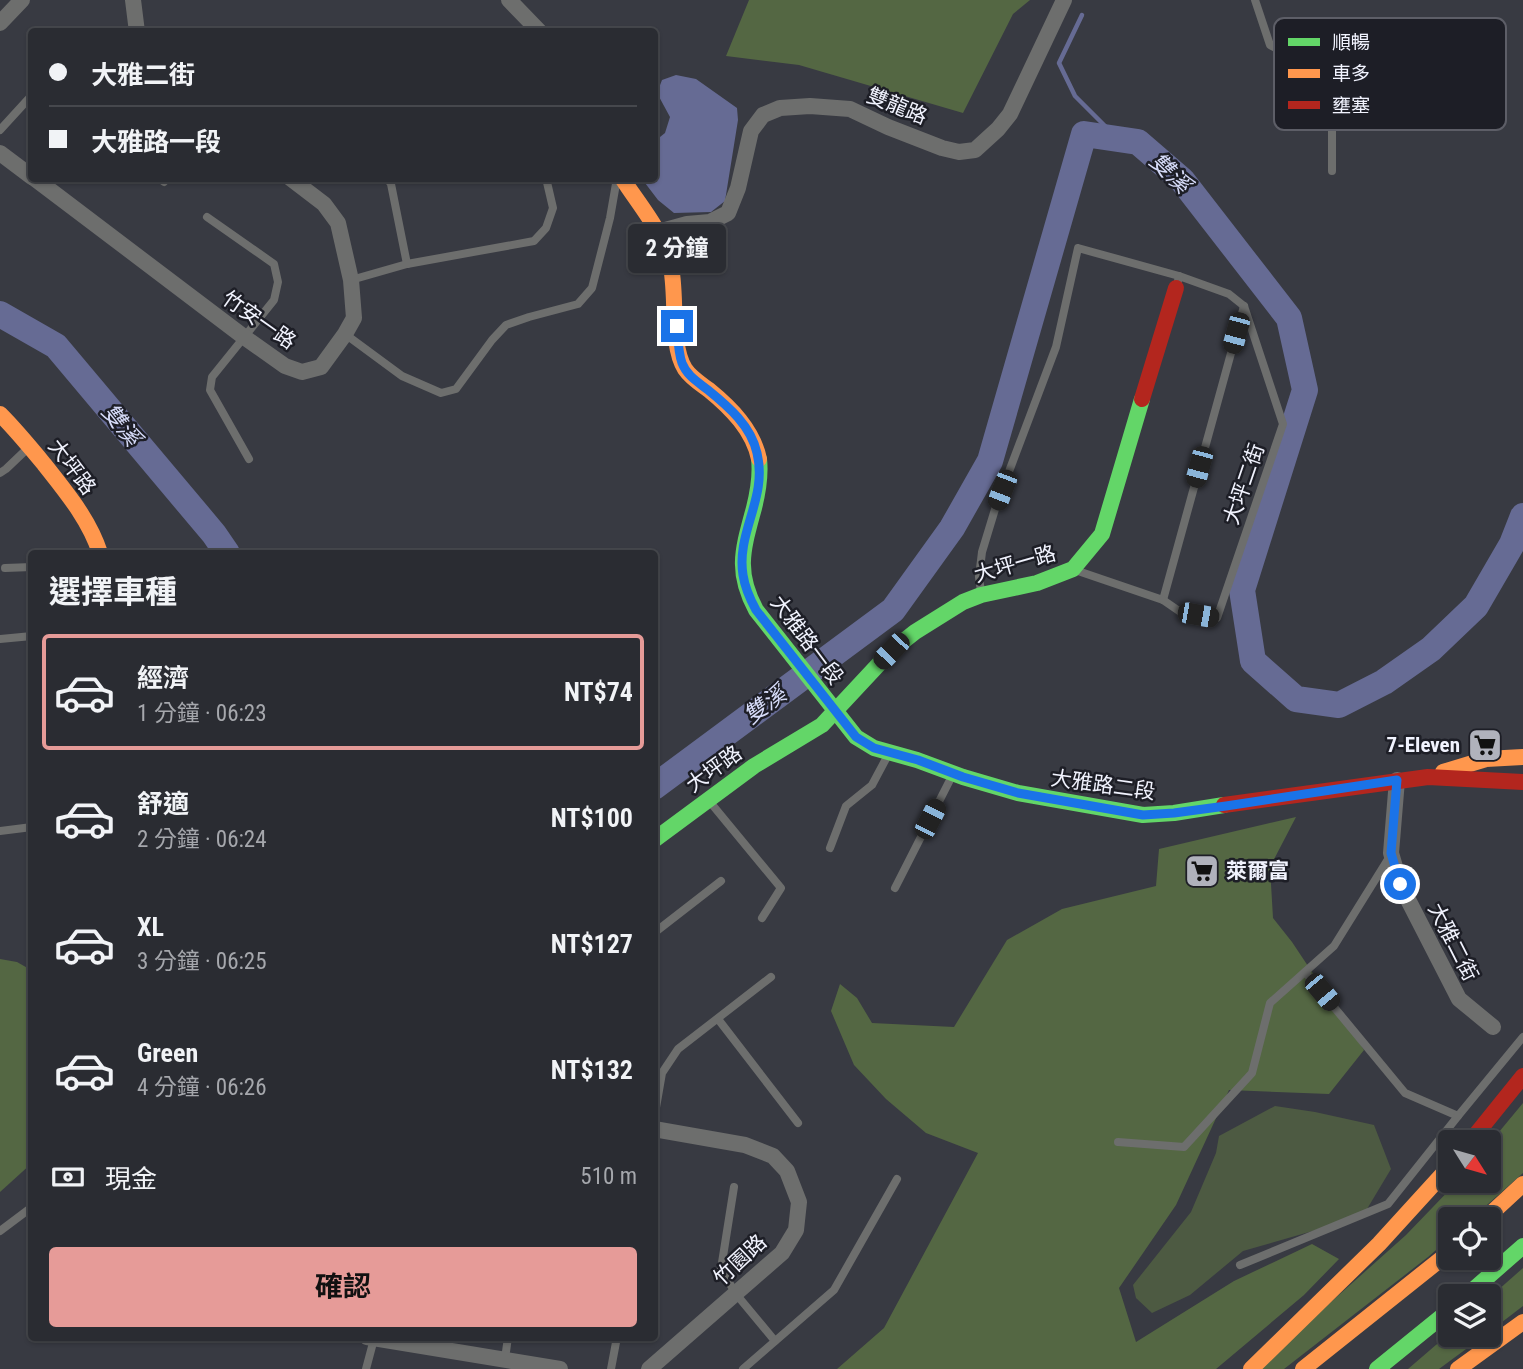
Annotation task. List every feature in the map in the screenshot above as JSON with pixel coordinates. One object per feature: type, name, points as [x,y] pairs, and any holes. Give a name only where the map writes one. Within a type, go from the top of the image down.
[{"type":"main road","name":"大雅路一段","points":[[623,182],[658,232],[671,262],[682,364],[692,378],[736,415],[749,431],[757,450],[759,488],[742,554],[742,573],[747,592],[756,610],[835,711]]},
{"type":"main road","name":"大坪一路","points":[[835,711],[891,651],[915,632],[963,602],[981,595],[1027,586],[1073,569],[1102,534],[1178,282]]},
{"type":"main road","name":"大坪路","points":[[0,414],[68,495],[87,524],[99,550]]},
{"type":"main road","name":"大坪路","points":[[658,838],[754,766],[822,725],[835,711]]},
{"type":"main road","name":"大雅路二段","points":[[835,711],[856,737],[874,748],[1018,793],[1143,815],[1174,813],[1428,777],[1523,782]]},
{"type":"main road","name":"大雅路二段","points":[[1428,777],[1486,759],[1523,757]]},
{"type":"main road","points":[[1479,1130],[1523,1076]]},
{"type":"main road","points":[[1251,1369],[1347,1277],[1438,1180]]},
{"type":"main road","points":[[1498,1207],[1523,1184]]},
{"type":"main road","points":[[1480,1284],[1523,1246]]},
{"type":"main road","points":[[1303,1369],[1438,1261]]},
{"type":"main road","points":[[1377,1369],[1438,1320]]},
{"type":"main road","points":[[1458,1369],[1523,1322]]},
{"type":"street","points":[[0,23],[22,0]]},
{"type":"street","points":[[134,0],[137,28]]},
{"type":"street","points":[[509,0],[531,28]]},
{"type":"street","name":"雙龍路","points":[[658,232],[687,224],[710,222],[728,213],[738,188],[751,131],[763,115],[780,108],[810,106],[850,110],[942,148],[959,152],[975,150],[1010,114],[1064,0]]},
{"type":"street","name":"竹安一路","points":[[0,153],[28,174]]},
{"type":"street","name":"竹安一路","points":[[38,182],[244,337],[285,366],[303,372],[321,367],[354,318],[351,280],[338,223],[324,204],[295,182]]},
{"type":"street","name":"大雅二街","points":[[1397,780],[1391,853],[1400,884],[1459,999],[1493,1027]]},
{"type":"street","name":"竹園路","points":[[649,1369],[782,1253],[796,1230],[799,1202],[787,1171],[773,1156],[745,1145],[658,1130]]},
{"type":"street","points":[[390,1341],[560,1369]]},
{"type":"lane","points":[[1255,0],[1270,46],[1274,48]]},
{"type":"lane","points":[[0,130],[28,99]]},
{"type":"lane","points":[[1332,130],[1332,171]]},
{"type":"lane","points":[[390,182],[407,264]]},
{"type":"lane","points":[[351,280],[407,264],[534,241],[546,228],[552,208],[547,182]]},
{"type":"lane","points":[[345,334],[402,376],[441,393],[456,389],[506,325],[578,304],[592,288],[619,182]]},
{"type":"lane","points":[[207,217],[274,264],[278,282],[274,300],[212,377],[210,390],[249,459]]},
{"type":"lane","points":[[981,595],[979,577],[982,552],[996,506],[1056,347],[1078,248],[1178,282],[1229,294],[1244,306],[1163,600],[1073,569]]},
{"type":"lane","name":"大坪二街","points":[[1163,600],[1179,611],[1217,618],[1283,424],[1244,306]]},
{"type":"lane","points":[[0,473],[30,447]]},
{"type":"lane","points":[[5,568],[28,567]]},
{"type":"lane","points":[[0,639],[28,636]]},
{"type":"lane","points":[[830,848],[846,806],[872,785],[890,752]]},
{"type":"lane","points":[[895,888],[953,773]]},
{"type":"lane","points":[[708,800],[781,888],[762,918]]},
{"type":"lane","points":[[0,831],[28,828]]},
{"type":"lane","points":[[1118,1142],[1184,1147],[1252,1073],[1270,1003],[1334,946],[1391,853]]},
{"type":"lane","points":[[658,930],[721,881]]},
{"type":"lane","points":[[1305,972],[1405,1093],[1458,1116]]},
{"type":"lane","points":[[658,1096],[662,1073],[678,1049],[771,977]]},
{"type":"lane","points":[[718,1018],[798,1123]]},
{"type":"lane","points":[[1240,1265],[1388,1204],[1523,1037]]},
{"type":"lane","points":[[743,1369],[834,1290],[897,1179]]},
{"type":"lane","points":[[734,1187],[721,1269],[736,1294],[775,1341]]},
{"type":"lane","points":[[0,1231],[28,1211]]},
{"type":"lane","points":[[366,1369],[371,1341]]},
{"type":"lane","points":[[505,1359],[507,1341]]},
{"type":"lane","points":[[611,1369],[616,1341]]},
{"type":"green space","points":[[749,0],[1030,0],[1013,14],[963,113],[799,65],[726,56]]},
{"type":"green space","points":[[1296,817],[1270,867],[1273,918],[1364,1050],[1329,1094],[1229,1090],[1176,1205],[1119,1288],[1136,1342],[1234,1281],[1312,1244],[1339,1259],[1304,1295],[1216,1369],[837,1369],[884,1328],[978,1153],[926,1133],[886,1099],[854,1065],[831,1011],[840,984],[857,998],[872,1023],[954,1027],[1007,940],[1062,909],[1156,886],[1159,849]]},
{"type":"green space","points":[[0,959],[17,962],[28,968],[28,1167],[0,1192]]},
{"type":"green space","points":[[1523,1103],[1523,1173],[1502,1192],[1502,1130]]},
{"type":"green space","points":[[1275,1106],[1374,1125],[1391,1169],[1365,1216],[1243,1251],[1190,1295],[1152,1313],[1136,1298],[1133,1285],[1191,1212],[1216,1153],[1219,1136]]},
{"type":"green space","points":[[1445,1194],[1499,1194],[1485,1207],[1438,1207],[1438,1248],[1284,1369],[1256,1369],[1406,1235]]},
{"type":"green space","points":[[1523,1268],[1523,1306],[1501,1323],[1501,1287]]},
{"type":"green space","points":[[1438,1343],[1438,1347],[1469,1347],[1439,1369],[1408,1369]]},
{"type":"water","points":[[676,75],[696,79],[737,108],[738,120],[725,201],[711,212],[674,213],[658,200],[644,182],[658,182],[658,139],[665,133],[670,117],[658,95],[662,80]]},
{"type":"waterway","points":[[1082,15],[1059,63],[1075,96],[1118,139]]},
{"type":"waterway","name":"雙溪","points":[[658,784],[893,610],[952,528],[990,461],[1084,134],[1138,142],[1182,180],[1289,318],[1305,390],[1242,590],[1253,661],[1296,699],[1339,705],[1384,682],[1431,649],[1476,606],[1512,544],[1523,516]]},
{"type":"waterway","name":"雙溪","points":[[0,314],[56,346],[225,550]]},
{"type":"traffic: fast","points":[[658,837],[754,766],[822,725],[891,651],[915,632],[963,602],[981,595],[1037,583],[1073,569],[1102,534],[1142,399]]},
{"type":"traffic: fast","points":[[759,459],[758,490],[743,560],[749,596],[756,610],[856,737],[874,748],[1018,793],[1143,815],[1224,805]]},
{"type":"traffic: fast","points":[[1480,1284],[1523,1246]]},
{"type":"traffic: fast","points":[[1377,1369],[1438,1320]]},
{"type":"traffic: slow","points":[[625,182],[656,228],[670,262],[675,332],[685,369],[740,420],[752,439],[759,459]]},
{"type":"traffic: slow","points":[[0,414],[68,495],[90,529],[99,550]]},
{"type":"traffic: slow","points":[[1443,772],[1486,759],[1523,757]]},
{"type":"traffic: slow","points":[[1251,1369],[1379,1244],[1438,1179]]},
{"type":"traffic: slow","points":[[1498,1207],[1523,1184]]},
{"type":"traffic: slow","points":[[1303,1369],[1438,1261]]},
{"type":"traffic: slow","points":[[1458,1369],[1523,1322]]},
{"type":"traffic: jam","points":[[1142,399],[1176,288]]},
{"type":"traffic: jam","points":[[1224,805],[1428,777],[1523,782]]},
{"type":"traffic: jam","points":[[1479,1130],[1523,1076]]},
{"type":"place","name":"7-Eleven","points":[[1485,745]]},
{"type":"place","name":"萊爾富","points":[[1202,871]]},
{"type":"route","points":[[677,326],[682,364],[692,378],[736,415],[749,431],[757,450],[759,488],[742,554],[742,573],[747,592],[756,610],[856,737],[874,748],[1018,793],[1143,815],[1226,806],[1397,780],[1391,853],[1400,884]]}]
